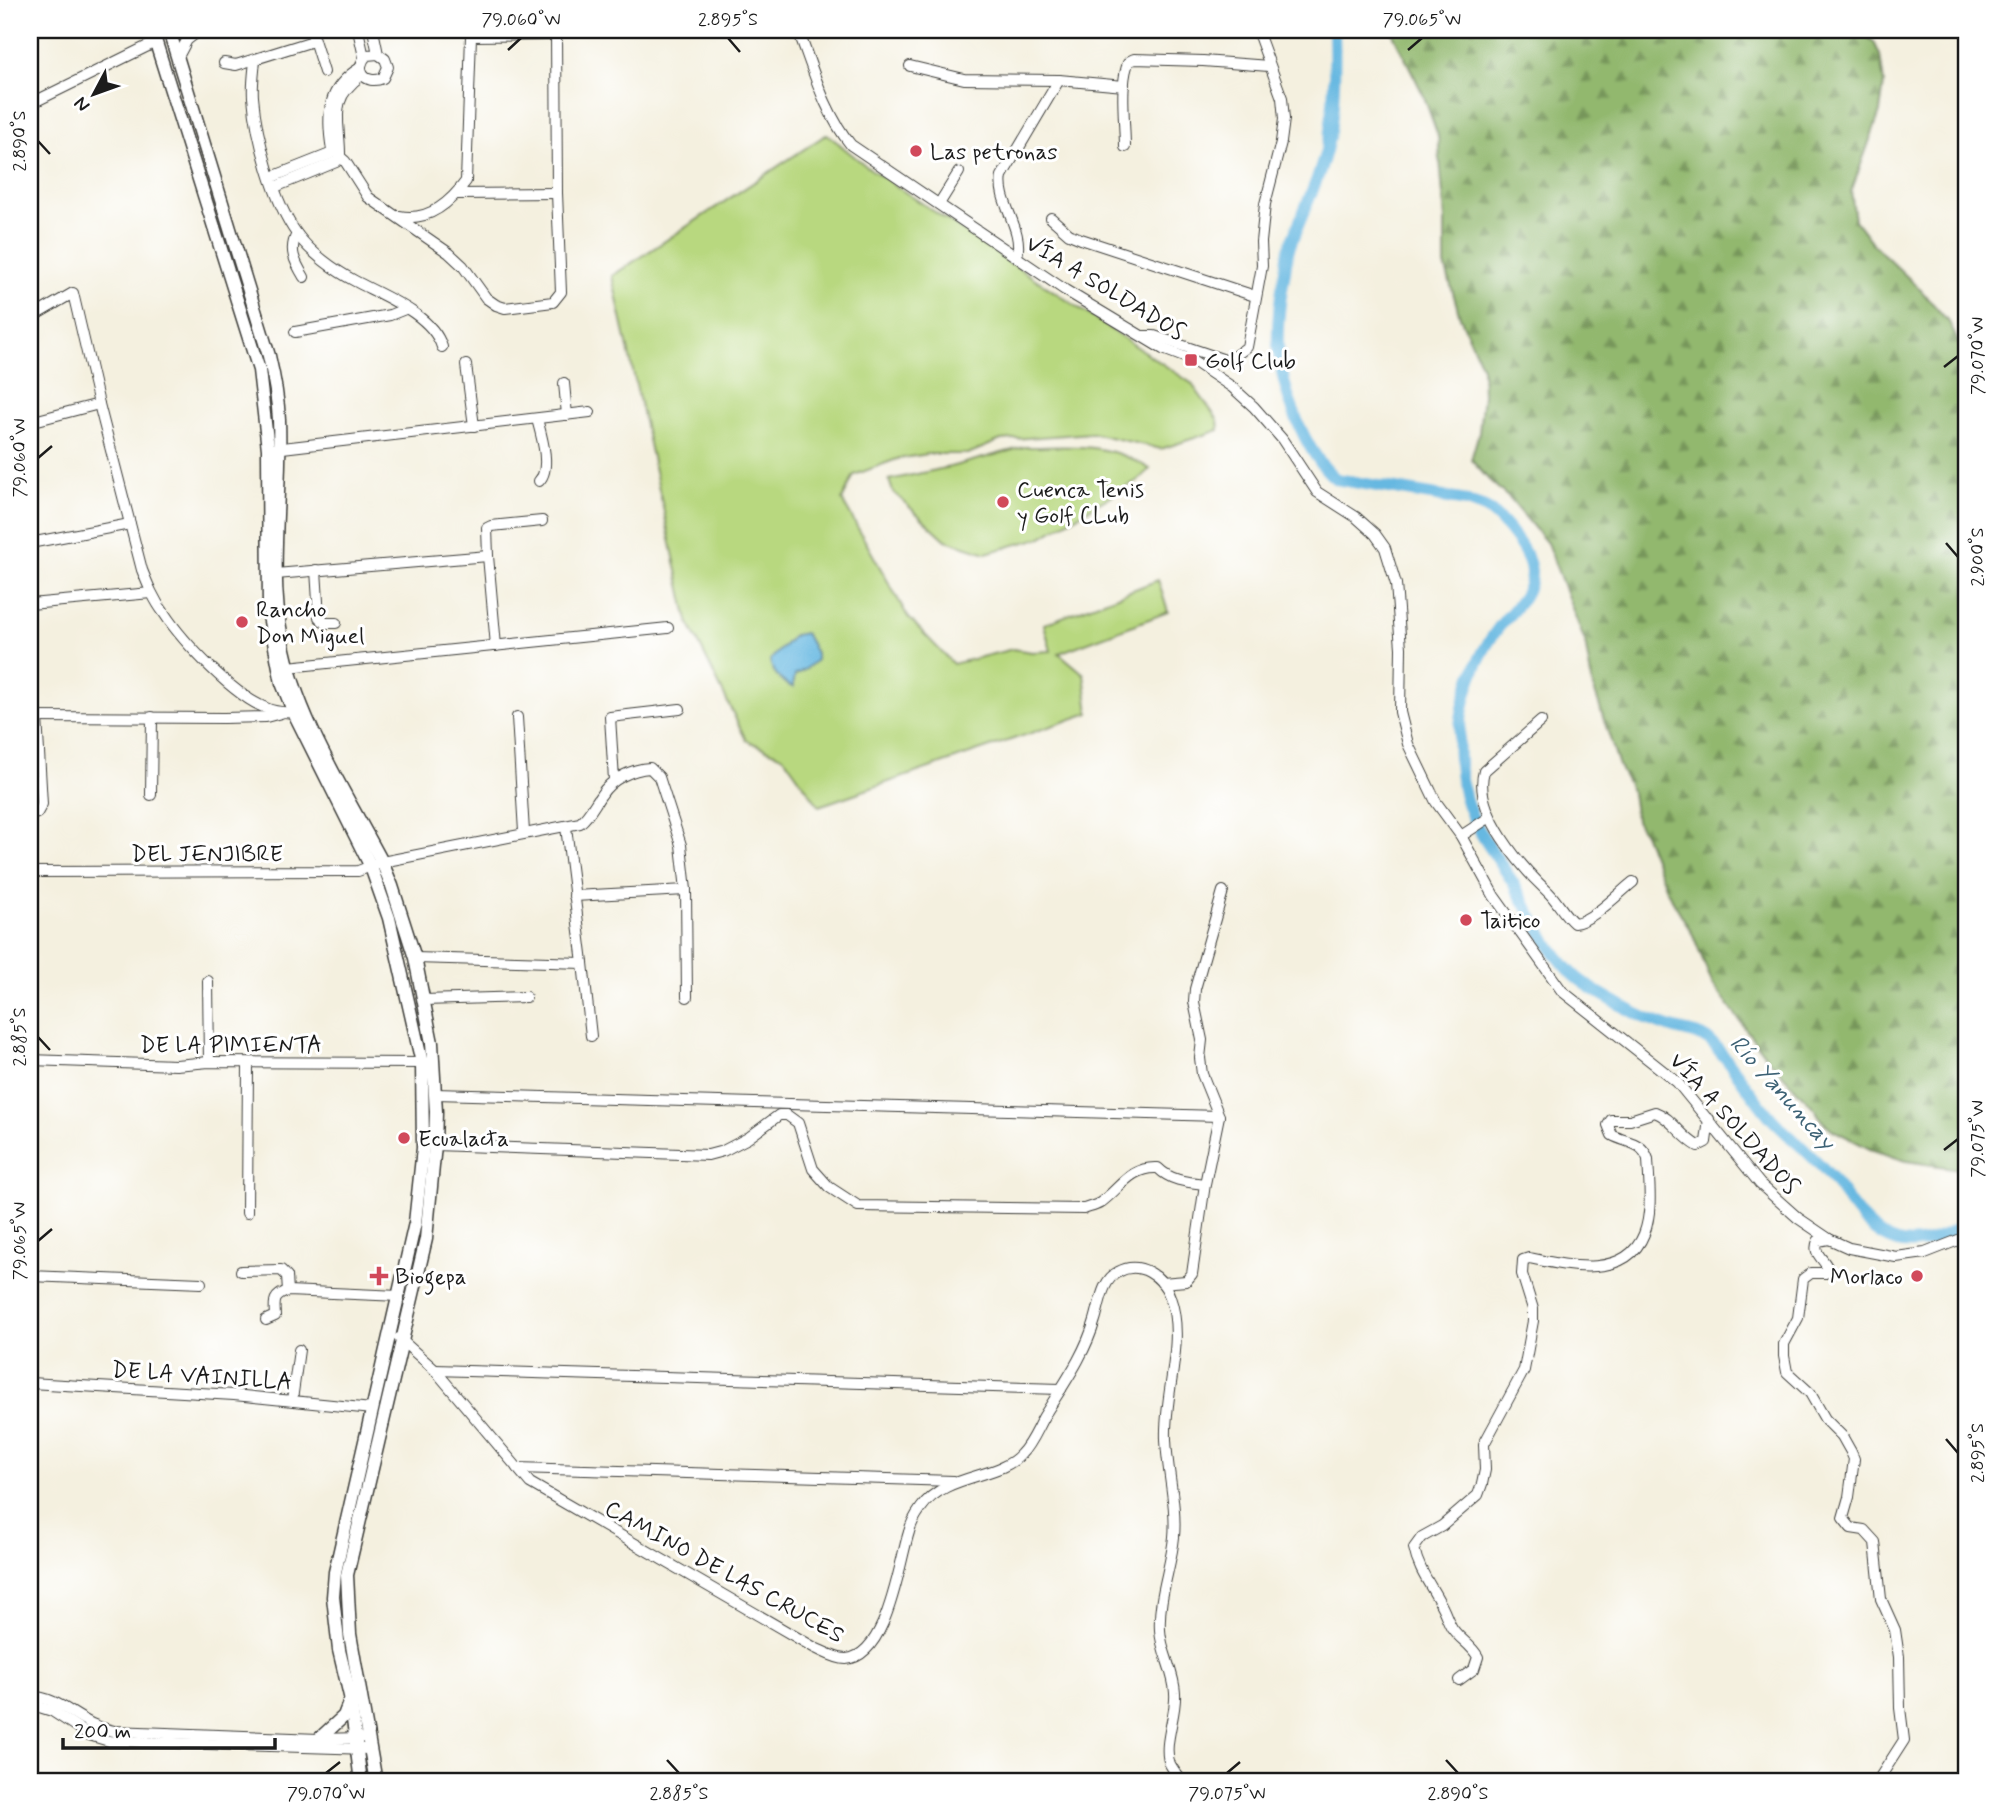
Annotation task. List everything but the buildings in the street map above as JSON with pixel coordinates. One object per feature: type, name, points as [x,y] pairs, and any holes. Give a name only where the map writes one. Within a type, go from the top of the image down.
[{"type":"main road","points":[[169,30],[269,356],[277,397],[269,616],[282,682],[294,713],[376,865],[392,886],[415,958],[423,1000],[428,1062],[415,1223],[335,1572],[334,1597],[339,1650],[362,1744],[376,1782]]},
{"type":"main road","points":[[154,36],[259,370],[274,449],[276,574],[281,638],[294,713]]},
{"type":"main road","points":[[361,1782],[362,1744],[350,1634],[347,1575],[426,1239],[435,1145],[435,1094],[376,865]]},
{"type":"main road","points":[[319,1739],[344,1716],[350,1696]]},
{"type":"street","points":[[178,57],[187,40],[199,30]]},
{"type":"street","points":[[358,30],[362,67],[368,80],[376,81],[386,75],[387,62],[378,54],[373,30]]},
{"type":"street","name":"VÍA A SOLDADOS","points":[[798,30],[827,104],[851,145],[1065,290],[1163,349],[1192,360],[1239,393],[1282,439],[1317,492],[1356,517],[1376,534],[1385,548],[1396,584],[1401,648],[1400,712],[1408,744],[1436,802],[1465,833],[1494,896],[1562,991],[1677,1082],[1760,1184],[1798,1219],[1829,1239],[1849,1248],[1896,1257],[1925,1254],[1966,1237]]},
{"type":"street","points":[[1142,336],[1154,336],[1228,361],[1247,347],[1262,265],[1261,242],[1265,204],[1284,119],[1282,98],[1257,30]]},
{"type":"street","points":[[336,154],[350,167],[368,197],[392,214],[449,253],[463,266],[486,298],[505,308],[553,302],[561,292],[556,32],[470,33],[466,181],[442,206],[417,217],[392,214]]},
{"type":"street","points":[[224,63],[236,65],[255,60],[312,35],[324,72]]},
{"type":"street","points":[[30,104],[154,36]]},
{"type":"street","points":[[273,182],[336,162],[338,104],[370,54],[378,54]]},
{"type":"street","points":[[1125,147],[1124,86],[1127,64],[1135,59],[1269,66]]},
{"type":"street","points":[[255,60],[253,94],[256,125],[273,182],[297,234],[330,265],[390,298],[432,329],[439,337],[442,347]]},
{"type":"street","points":[[910,66],[964,79],[1059,80],[1124,86]]},
{"type":"street","points":[[1017,256],[1019,241],[1000,186],[1002,176],[1059,80]]},
{"type":"street","points":[[939,204],[959,172]]},
{"type":"street","points":[[456,194],[557,193]]},
{"type":"street","points":[[1051,218],[1081,239],[1255,296]]},
{"type":"street","points":[[297,234],[292,243],[292,252],[304,277]]},
{"type":"street","points":[[30,318],[73,293],[142,570],[151,593],[165,615],[181,636],[228,684],[252,701],[294,713]]},
{"type":"street","points":[[295,332],[390,315],[405,309]]},
{"type":"street","points":[[466,365],[474,426]]},
{"type":"street","points":[[564,383],[567,415]]},
{"type":"street","points":[[30,422],[99,404]]},
{"type":"street","points":[[274,449],[590,412]]},
{"type":"street","points":[[537,419],[545,469],[544,477],[539,481]]},
{"type":"street","points":[[496,646],[487,528],[542,521]]},
{"type":"street","points":[[30,543],[130,524]]},
{"type":"street","points":[[276,574],[488,555]]},
{"type":"street","points":[[316,570],[319,617],[325,624],[335,623]]},
{"type":"street","points":[[30,604],[151,593]]},
{"type":"street","points":[[288,667],[668,628]]},
{"type":"street","points":[[614,780],[610,717],[680,709]]},
{"type":"street","points":[[30,816],[37,813],[42,804],[33,717],[266,717],[294,713]]},
{"type":"street","points":[[151,795],[152,717]]},
{"type":"street","points":[[517,717],[524,832]]},
{"type":"street","points":[[1541,721],[1484,771],[1482,785],[1487,819],[1530,874],[1574,923],[1588,918],[1633,883]]},
{"type":"street","points":[[591,1036],[566,827],[585,819],[614,780],[646,768],[655,770],[679,837],[686,890],[687,997]]},
{"type":"street","points":[[1465,833],[1487,819]]},
{"type":"street","name":"DEL JENJIBRE","points":[[30,872],[345,873],[524,832],[566,827]]},
{"type":"street","points":[[574,896],[686,890]]},
{"type":"street","points":[[1182,1782],[1170,1764],[1168,1750],[1175,1694],[1160,1630],[1160,1614],[1174,1538],[1166,1437],[1176,1326],[1171,1298],[1162,1283],[1186,1280],[1192,1274],[1205,1184],[1219,1116],[1202,1074],[1202,1040],[1194,1002],[1195,989],[1223,891]]},
{"type":"street","points":[[415,958],[583,962]]},
{"type":"street","points":[[208,981],[209,1062]]},
{"type":"street","points":[[423,1000],[526,998]]},
{"type":"street","name":"DE LA PIMIENTA","points":[[30,1060],[176,1065],[209,1062],[428,1062]]},
{"type":"street","points":[[247,1213],[248,1064]]},
{"type":"street","points":[[435,1094],[1219,1116]]},
{"type":"street","points":[[1459,1680],[1474,1669],[1478,1657],[1472,1646],[1451,1627],[1442,1605],[1423,1575],[1414,1548],[1422,1536],[1442,1526],[1478,1495],[1485,1470],[1484,1444],[1524,1370],[1533,1309],[1522,1274],[1523,1260],[1529,1258],[1569,1266],[1595,1267],[1626,1258],[1634,1251],[1644,1233],[1649,1202],[1648,1159],[1646,1152],[1639,1146],[1612,1135],[1608,1125],[1611,1120],[1630,1120],[1656,1112],[1698,1146],[1706,1142],[1709,1119]]},
{"type":"street","points":[[435,1145],[708,1154],[723,1152],[748,1138],[779,1115],[787,1115],[798,1123],[813,1169],[829,1187],[858,1206],[1084,1209],[1099,1204],[1131,1175],[1147,1167],[1158,1168],[1166,1176],[1177,1180],[1205,1184]]},
{"type":"street","points":[[1829,1239],[1818,1241],[1816,1247],[1817,1254],[1828,1269],[1826,1273],[1811,1273],[1803,1279],[1798,1318],[1784,1344],[1784,1356],[1787,1372],[1810,1393],[1825,1419],[1842,1436],[1854,1459],[1843,1518],[1851,1528],[1864,1530],[1875,1542],[1881,1599],[1895,1630],[1904,1736],[1896,1754],[1877,1782]]},
{"type":"street","name":"CAMINO DE LAS CRUCES","points":[[390,1334],[403,1340],[435,1370],[530,1483],[815,1648],[844,1659],[862,1652],[876,1635],[897,1587],[908,1532],[924,1503],[954,1482],[1001,1466],[1022,1454],[1090,1340],[1109,1279],[1133,1266],[1145,1270],[1162,1283]]},
{"type":"street","points":[[241,1271],[281,1269],[287,1276],[288,1291]]},
{"type":"street","points":[[30,1276],[201,1283]]},
{"type":"street","points":[[266,1320],[275,1316],[274,1298],[288,1291],[399,1296]]},
{"type":"street","points":[[292,1400],[299,1350]]},
{"type":"street","points":[[435,1370],[1061,1389]]},
{"type":"street","name":"DE LA VAINILLA","points":[[30,1383],[234,1395],[372,1409]]},
{"type":"street","points":[[517,1468],[954,1482]]},
{"type":"street","points":[[30,1696],[51,1700],[92,1726],[114,1731],[319,1739],[362,1744]]},
{"type":"street","points":[[30,1704],[52,1711],[89,1735],[109,1741],[362,1744]]},
{"type":"green space","points":[[1391,30],[1858,30],[1874,42],[1880,55],[1884,83],[1880,112],[1851,192],[1855,220],[1873,244],[1918,287],[1949,322],[1962,350],[1959,364],[1960,397],[1966,426],[1966,1166],[1959,1169],[1906,1161],[1870,1149],[1833,1130],[1767,1058],[1712,983],[1693,935],[1666,889],[1644,833],[1636,821],[1632,793],[1619,766],[1592,683],[1585,642],[1547,543],[1510,499],[1471,460],[1479,432],[1483,395],[1482,367],[1460,317],[1445,265],[1445,219],[1438,136],[1423,94]]},
{"type":"green space","name":"Cuenca Tenis y Golf CLub","points":[[827,134],[866,166],[1191,383],[1218,420],[1219,430],[1161,449],[1092,433],[1001,440],[968,454],[928,454],[897,459],[854,475],[842,500],[908,617],[953,664],[1013,649],[1051,651],[1044,624],[1158,580],[1168,612],[1059,653],[1084,674],[1089,713],[819,806],[784,757],[746,740],[688,621],[612,276]]},
{"type":"green space","name":"Cuenca Tenis y Golf CLub","points":[[1024,447],[1104,450],[1134,460],[1150,469],[1138,480],[1040,538],[986,553],[946,540],[893,492],[889,480],[950,467]]},
{"type":"water","points":[[805,633],[816,653],[816,660],[795,675],[793,687],[778,676],[770,660],[794,635]]},
{"type":"waterway","name":"Río Yanuncay","points":[[1334,30],[1330,131],[1318,175],[1288,253],[1278,320],[1280,363],[1289,400],[1304,436],[1324,467],[1336,479],[1467,501],[1487,509],[1508,529],[1530,565],[1528,589],[1520,603],[1499,627],[1476,666],[1462,712],[1459,735],[1461,781],[1476,824],[1563,964],[1584,983],[1638,1014],[1710,1041],[1773,1120],[1823,1168],[1866,1223],[1886,1238],[1906,1243],[1924,1242],[1966,1223]]},
{"type":"place","name":"Las petronas","points":[[916,151]]},
{"type":"place","name":"Golf Club","points":[[1191,360]]},
{"type":"place","name":"Cuenca Tenis y Golf CLub","points":[[1003,502]]},
{"type":"place","name":"Rancho Don Miguel","points":[[242,622]]},
{"type":"place","name":"Taitico","points":[[1466,920]]},
{"type":"place","name":"Ecualacta","points":[[404,1138]]},
{"type":"place","name":"Biogepa","points":[[379,1276]]},
{"type":"place","name":"Morlaco","points":[[1917,1276]]}]
